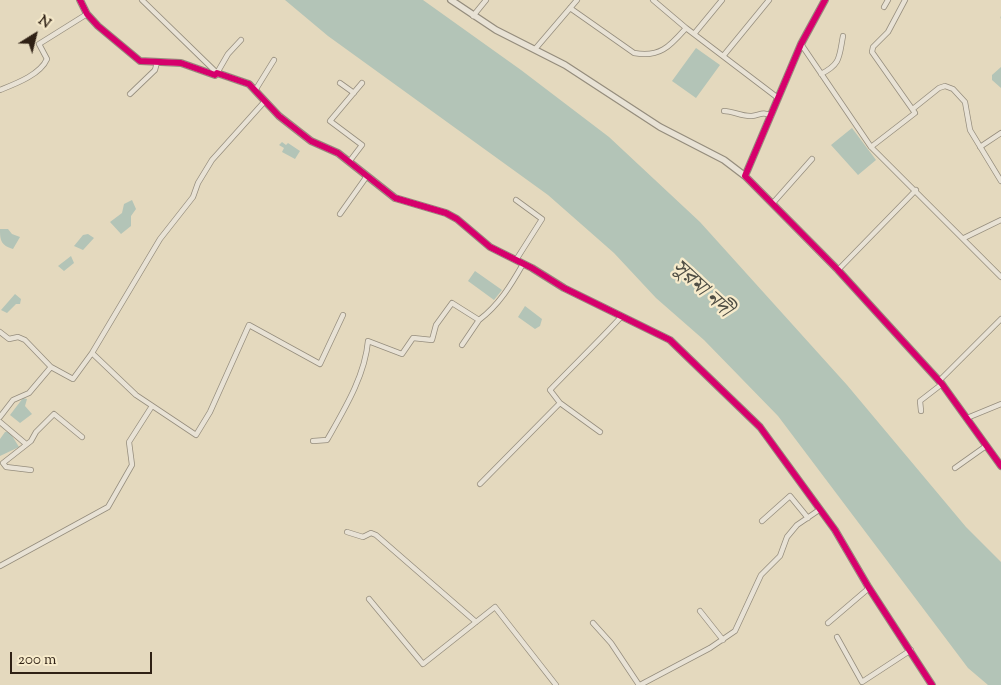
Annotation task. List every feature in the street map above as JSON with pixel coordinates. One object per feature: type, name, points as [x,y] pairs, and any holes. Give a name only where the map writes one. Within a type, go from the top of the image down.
[{"type":"street","points":[[80,0],[87,14],[105,33],[140,61],[181,63],[215,75],[228,54],[241,40]]},
{"type":"street","points":[[142,0],[217,73],[250,84],[279,116],[311,141],[338,153],[402,201],[438,209],[456,218],[490,247],[564,288],[670,340],[686,353],[760,427],[835,530],[869,588],[932,685]]},
{"type":"street","points":[[451,0],[496,30],[536,48],[660,127],[724,160],[745,176],[838,270],[941,382],[1001,466]]},
{"type":"street","points":[[473,16],[486,0]]},
{"type":"street","points":[[536,48],[577,0]]},
{"type":"street","points":[[653,0],[686,28],[724,55],[778,98]]},
{"type":"street","points":[[657,5],[661,0]]},
{"type":"street","points":[[694,34],[722,0]]},
{"type":"street","points":[[724,55],[769,0]]},
{"type":"street","points":[[745,176],[800,44],[825,0]]},
{"type":"street","points":[[884,7],[888,0]]},
{"type":"street","points":[[871,147],[913,117],[914,108],[872,52],[873,47],[888,32],[905,0]]},
{"type":"street","points":[[570,8],[634,53],[643,55],[670,47],[686,28]]},
{"type":"street","points":[[0,90],[25,79],[45,63],[47,58],[39,44],[87,14]]},
{"type":"street","points":[[821,74],[834,68],[838,63],[843,36]]},
{"type":"street","points":[[800,44],[871,147],[1001,277]]},
{"type":"street","points":[[256,89],[274,60]]},
{"type":"street","points":[[130,94],[155,70],[157,62]]},
{"type":"street","points":[[340,83],[354,93]]},
{"type":"street","points":[[349,162],[362,145],[330,121],[362,83]]},
{"type":"street","points":[[914,108],[944,86],[953,89],[965,102],[968,124],[1001,181]]},
{"type":"street","points":[[0,332],[9,340],[18,337],[25,340],[52,367],[73,379],[92,353],[160,239],[193,197],[198,183],[212,160],[265,101]]},
{"type":"street","points":[[724,111],[751,116],[763,113],[771,116]]},
{"type":"street","points":[[980,147],[1001,133]]},
{"type":"street","points":[[773,203],[812,158]]},
{"type":"street","points":[[340,214],[367,176]]},
{"type":"street","points":[[838,270],[916,190]]},
{"type":"street","points":[[516,200],[542,219],[516,260]]},
{"type":"street","points":[[964,238],[1001,220]]},
{"type":"street","points":[[462,345],[479,320],[490,312],[508,289],[523,264]]},
{"type":"street","points":[[313,441],[327,440],[345,410],[366,358],[368,341],[402,354],[413,338],[432,340],[436,325],[452,303],[479,320]]},
{"type":"street","points":[[92,353],[136,395],[196,435],[210,412],[249,325],[320,364],[343,315]]},
{"type":"street","points":[[600,432],[560,403],[550,390],[583,355],[593,349],[621,316]]},
{"type":"street","points":[[921,412],[920,402],[1001,319]]},
{"type":"street","points":[[0,417],[12,400],[29,393],[52,367]]},
{"type":"street","points":[[480,484],[560,403]]},
{"type":"street","points":[[967,418],[1001,404]]},
{"type":"street","points":[[0,566],[108,507],[132,465],[130,442],[152,406]]},
{"type":"street","points":[[31,470],[6,467],[3,463],[26,444],[54,414],[82,436]]},
{"type":"street","points":[[0,422],[26,444]]},
{"type":"street","points":[[955,468],[986,446]]},
{"type":"street","points":[[762,521],[790,496],[808,518]]},
{"type":"street","points":[[593,623],[611,643],[639,685],[723,640],[738,626],[761,575],[780,556],[787,537],[820,510]]},
{"type":"street","points":[[347,532],[363,537],[371,534],[376,535],[476,622]]},
{"type":"street","points":[[828,623],[869,588]]},
{"type":"street","points":[[369,599],[423,664],[493,608],[498,609],[556,685]]},
{"type":"street","points":[[700,611],[723,640]]},
{"type":"street","points":[[837,637],[862,682],[911,650]]},
{"type":"water","name":"সুরমা নদী","points":[[285,0],[423,0],[521,70],[609,137],[700,222],[847,385],[966,527],[1001,562],[1001,685],[988,685],[968,668],[778,416],[704,340],[656,298],[614,253],[548,195],[328,36]]},
{"type":"water","points":[[696,48],[720,65],[696,98],[672,81]]},
{"type":"water","points":[[1001,67],[1001,88],[992,80],[992,75]]},
{"type":"water","points":[[852,128],[876,160],[858,175],[831,145]]},
{"type":"water","points":[[282,142],[286,145],[288,143],[300,151],[295,159],[282,152],[284,148],[279,145]]},
{"type":"water","points":[[132,200],[136,209],[131,216],[131,226],[121,234],[110,222],[122,213],[124,204]]},
{"type":"water","points":[[0,229],[8,229],[12,234],[20,237],[13,249],[2,242]]},
{"type":"water","points":[[88,234],[94,238],[83,250],[74,246],[83,235]]},
{"type":"water","points":[[71,256],[74,263],[64,271],[58,266]]},
{"type":"water","points":[[475,271],[502,290],[494,300],[468,281]]},
{"type":"water","points":[[15,294],[21,299],[20,304],[16,304],[7,313],[1,310]]},
{"type":"water","points":[[525,306],[542,319],[540,326],[535,329],[518,317]]},
{"type":"water","points":[[23,398],[27,399],[25,406],[32,414],[20,423],[10,415]]},
{"type":"water","points":[[9,431],[19,447],[0,456],[0,439],[5,432]]},
{"type":"cycle path","points":[[80,0],[87,14],[98,26],[140,61],[181,63],[249,84],[279,116],[311,141],[338,153],[395,198],[446,213],[457,219],[490,247],[532,268],[564,288],[670,340],[760,427],[835,530],[869,588],[932,685]]},
{"type":"cycle path","points":[[825,0],[801,44],[745,176],[838,270],[942,384],[1001,466]]}]
